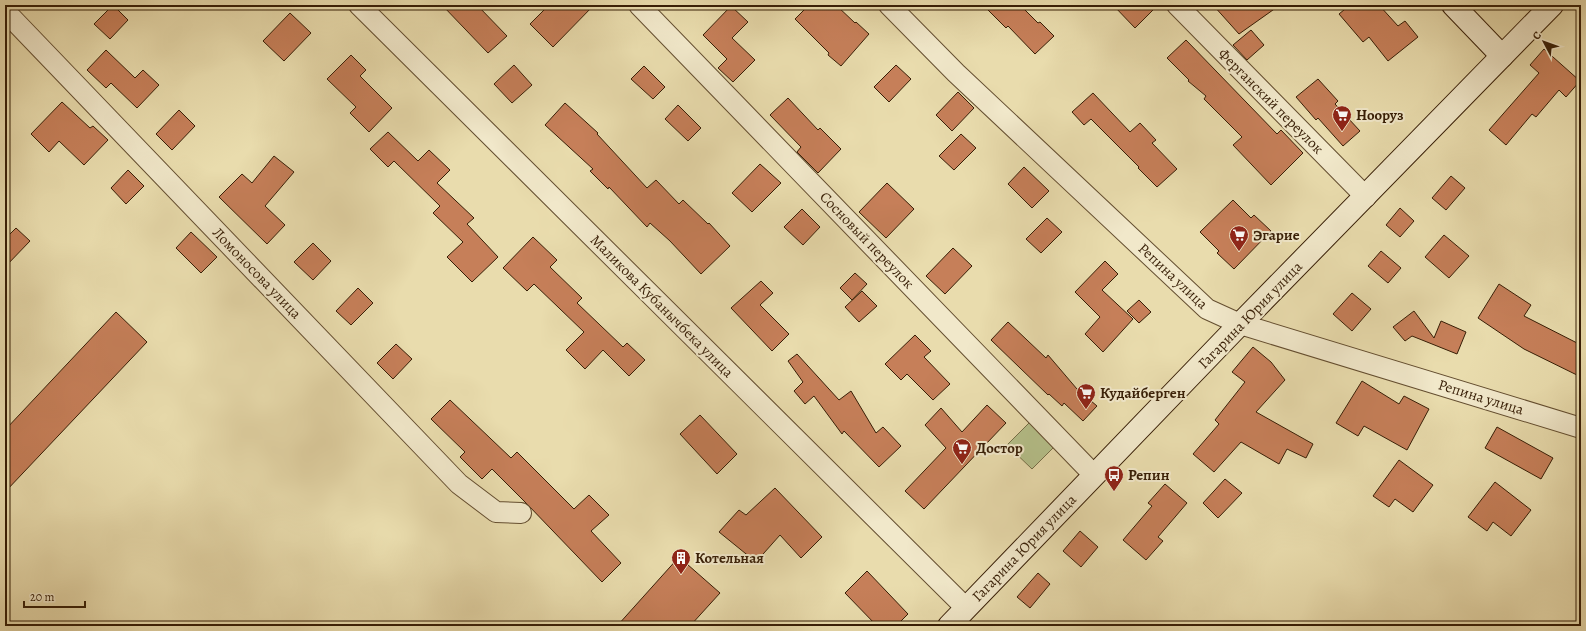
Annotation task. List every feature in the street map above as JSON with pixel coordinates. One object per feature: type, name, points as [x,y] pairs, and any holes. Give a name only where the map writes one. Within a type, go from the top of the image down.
[{"type":"main road","points":[[1453,5],[1502,56]]},
{"type":"main road","name":"Гагарина Юрия улица","points":[[949,626],[1240,324],[1366,197],[1552,5]]},
{"type":"street","name":"Маликова Кубанычбека улица","points":[[359,5],[966,608]]},
{"type":"street","name":"Сосновый переулок","points":[[639,5],[1094,475]]},
{"type":"street","name":"Репина улица","points":[[889,5],[956,73],[1207,309],[1240,324],[1581,428]]},
{"type":"street","name":"Ферганский переулок","points":[[1177,5],[1366,197]]},
{"type":"street","name":"Ломоносова улица","points":[[5,11],[459,484],[496,512],[521,513]]},
{"type":"green space","points":[[1033,419],[1058,443],[1032,469],[1007,445]]},
{"type":"building","points":[[113,5],[128,20],[110,39],[94,24]]},
{"type":"building","points":[[442,5],[477,5],[507,36],[488,53]]},
{"type":"building","points":[[549,5],[594,5],[553,47],[530,24]]},
{"type":"building","points":[[809,5],[836,5],[869,34],[841,66],[828,55],[829,53],[795,19]]},
{"type":"building","points":[[983,5],[1020,5],[1054,36],[1035,54],[1008,26],[1006,28]]},
{"type":"building","points":[[1113,5],[1158,5],[1135,28]]},
{"type":"building","points":[[1213,5],[1280,5],[1239,34]]},
{"type":"building","points":[[1350,5],[1379,5],[1398,26],[1405,21],[1418,37],[1388,61],[1369,37],[1363,42],[1339,14]]},
{"type":"building","points":[[731,6],[748,22],[732,38],[755,60],[733,82],[718,68],[727,59],[703,35]]},
{"type":"building","points":[[290,13],[311,33],[284,61],[263,41]]},
{"type":"building","points":[[1251,30],[1264,45],[1247,60],[1233,45]]},
{"type":"building","points":[[1186,40],[1277,134],[1281,130],[1303,153],[1271,185],[1233,145],[1242,137],[1204,99],[1206,96],[1188,81],[1189,80],[1167,58]]},
{"type":"building","points":[[1544,49],[1580,81],[1566,97],[1559,90],[1536,117],[1532,114],[1506,145],[1489,130],[1539,73],[1530,65]]},
{"type":"building","points":[[106,50],[135,78],[143,70],[159,85],[137,108],[111,83],[106,88],[87,70]]},
{"type":"building","points":[[351,55],[366,70],[360,76],[392,108],[369,132],[350,113],[356,107],[327,79]]},
{"type":"building","points":[[514,65],[532,85],[512,103],[494,84]]},
{"type":"building","points":[[896,65],[911,79],[889,102],[874,87]]},
{"type":"building","points":[[644,66],[665,87],[653,99],[631,79]]},
{"type":"building","points":[[1318,79],[1338,101],[1335,104],[1360,131],[1343,146],[1318,118],[1316,120],[1296,97]]},
{"type":"building","points":[[958,92],[974,108],[952,131],[936,115]]},
{"type":"building","points":[[1093,93],[1130,132],[1140,123],[1156,140],[1152,143],[1177,169],[1157,187],[1091,119],[1084,125],[1072,112]]},
{"type":"building","points":[[788,98],[818,130],[820,128],[841,149],[818,173],[797,152],[801,147],[770,115]]},
{"type":"building","points":[[62,102],[90,128],[93,126],[108,140],[84,165],[59,141],[49,152],[31,134]]},
{"type":"building","points":[[565,103],[598,133],[597,134],[647,188],[656,180],[679,204],[683,200],[708,224],[709,223],[730,246],[701,274],[670,241],[650,223],[647,227],[609,187],[608,189],[590,171],[593,169],[545,125]]},
{"type":"building","points":[[678,105],[701,128],[688,141],[665,119]]},
{"type":"building","points":[[179,110],[195,126],[172,150],[156,134]]},
{"type":"building","points":[[388,132],[418,161],[429,150],[450,170],[437,183],[474,218],[467,224],[498,257],[472,282],[447,257],[463,242],[433,213],[440,206],[394,161],[388,167],[370,149]]},
{"type":"building","points":[[961,134],[976,148],[954,170],[939,156]]},
{"type":"building","points":[[274,156],[294,172],[265,206],[285,225],[267,244],[219,197],[242,174],[252,183]]},
{"type":"building","points":[[760,164],[781,183],[752,212],[732,193]]},
{"type":"building","points":[[1024,167],[1049,191],[1032,208],[1008,184]]},
{"type":"building","points":[[128,170],[144,186],[126,204],[111,188]]},
{"type":"building","points":[[1451,176],[1465,188],[1446,210],[1432,198]]},
{"type":"building","points":[[887,183],[914,209],[886,238],[859,212]]},
{"type":"building","points":[[1233,200],[1251,218],[1254,215],[1271,231],[1234,269],[1217,253],[1219,251],[1200,232]]},
{"type":"building","points":[[1400,208],[1414,221],[1400,237],[1386,225]]},
{"type":"building","points":[[802,209],[820,227],[803,245],[784,227]]},
{"type":"building","points":[[1047,218],[1062,232],[1041,253],[1026,239]]},
{"type":"building","points":[[16,228],[30,241],[5,267],[5,239]]},
{"type":"building","points":[[191,232],[217,257],[201,273],[176,248]]},
{"type":"building","points":[[1444,235],[1469,256],[1449,278],[1425,257]]},
{"type":"building","points":[[533,237],[557,260],[550,267],[582,298],[577,303],[623,347],[627,343],[645,360],[629,376],[603,350],[585,369],[566,350],[584,332],[534,284],[527,291],[503,268]]},
{"type":"building","points":[[313,243],[331,261],[313,280],[294,262]]},
{"type":"building","points":[[953,248],[972,266],[945,294],[926,276]]},
{"type":"building","points":[[1381,251],[1401,268],[1388,283],[1368,266]]},
{"type":"building","points":[[1105,261],[1118,274],[1102,290],[1133,319],[1103,352],[1085,334],[1100,317],[1075,292]]},
{"type":"building","points":[[855,273],[867,284],[852,300],[840,288]]},
{"type":"building","points":[[761,281],[773,293],[760,305],[789,334],[772,351],[731,308]]},
{"type":"building","points":[[1499,284],[1531,305],[1524,316],[1581,345],[1581,377],[1524,349],[1478,318]]},
{"type":"building","points":[[358,288],[373,303],[351,325],[336,311]]},
{"type":"building","points":[[862,291],[877,306],[859,322],[845,307]]},
{"type":"building","points":[[1352,293],[1371,309],[1352,331],[1333,314]]},
{"type":"building","points":[[1139,300],[1151,312],[1139,323],[1127,311]]},
{"type":"building","points":[[1414,311],[1434,338],[1441,321],[1466,332],[1457,354],[1412,336],[1405,341],[1393,327]]},
{"type":"building","points":[[116,312],[147,342],[5,492],[5,430]]},
{"type":"building","points":[[1008,322],[1046,358],[1048,355],[1077,389],[1097,406],[1083,421],[1064,403],[1062,406],[1049,394],[1048,395],[991,340]]},
{"type":"building","points":[[915,335],[931,351],[924,357],[950,384],[933,400],[907,374],[901,380],[885,364]]},
{"type":"building","points":[[396,344],[412,359],[393,379],[377,363]]},
{"type":"building","points":[[1253,347],[1271,362],[1285,380],[1256,412],[1313,444],[1306,458],[1287,449],[1279,464],[1241,442],[1214,472],[1193,454],[1219,424],[1215,420],[1245,382],[1232,372]]},
{"type":"building","points":[[797,354],[839,400],[851,391],[876,433],[883,427],[901,446],[879,467],[844,431],[842,434],[814,396],[805,404],[794,391],[803,382],[788,361]]},
{"type":"building","points":[[1362,381],[1399,404],[1404,396],[1429,409],[1407,450],[1364,426],[1358,436],[1336,423]]},
{"type":"building","points":[[450,400],[511,458],[517,452],[574,509],[589,495],[609,515],[591,531],[621,563],[602,582],[492,469],[482,479],[460,457],[465,452],[431,419]]},
{"type":"building","points":[[987,405],[1006,423],[924,509],[905,491],[946,448],[925,425],[941,408],[962,432]]},
{"type":"building","points":[[700,415],[737,454],[717,474],[680,434]]},
{"type":"building","points":[[1497,427],[1553,458],[1541,479],[1485,448]]},
{"type":"building","points":[[1399,460],[1433,485],[1413,512],[1395,499],[1389,507],[1373,496]]},
{"type":"building","points":[[1225,479],[1242,493],[1218,518],[1203,503]]},
{"type":"building","points":[[1495,482],[1531,510],[1511,536],[1493,522],[1487,531],[1468,517]]},
{"type":"building","points":[[1165,484],[1187,503],[1158,537],[1163,541],[1146,560],[1123,540],[1152,506],[1148,503]]},
{"type":"building","points":[[775,488],[822,537],[801,558],[780,535],[756,562],[719,532],[739,510],[746,515]]},
{"type":"building","points":[[1080,531],[1098,547],[1081,567],[1063,551]]},
{"type":"building","name":"Котельная","points":[[679,557],[720,593],[690,626],[617,626]]},
{"type":"building","points":[[867,571],[908,614],[896,626],[877,626],[845,593]]},
{"type":"building","points":[[1038,573],[1050,584],[1030,608],[1017,597]]},
{"type":"place","name":"Нооруз","points":[[1342,132]]},
{"type":"place","name":"Эгарие","points":[[1239,252]]},
{"type":"place","name":"Кудайберген","points":[[1086,410]]},
{"type":"place","name":"Достор","points":[[962,465]]},
{"type":"place","name":"Репин","points":[[1114,492]]},
{"type":"place","name":"Котельная","points":[[681,575]]}]
